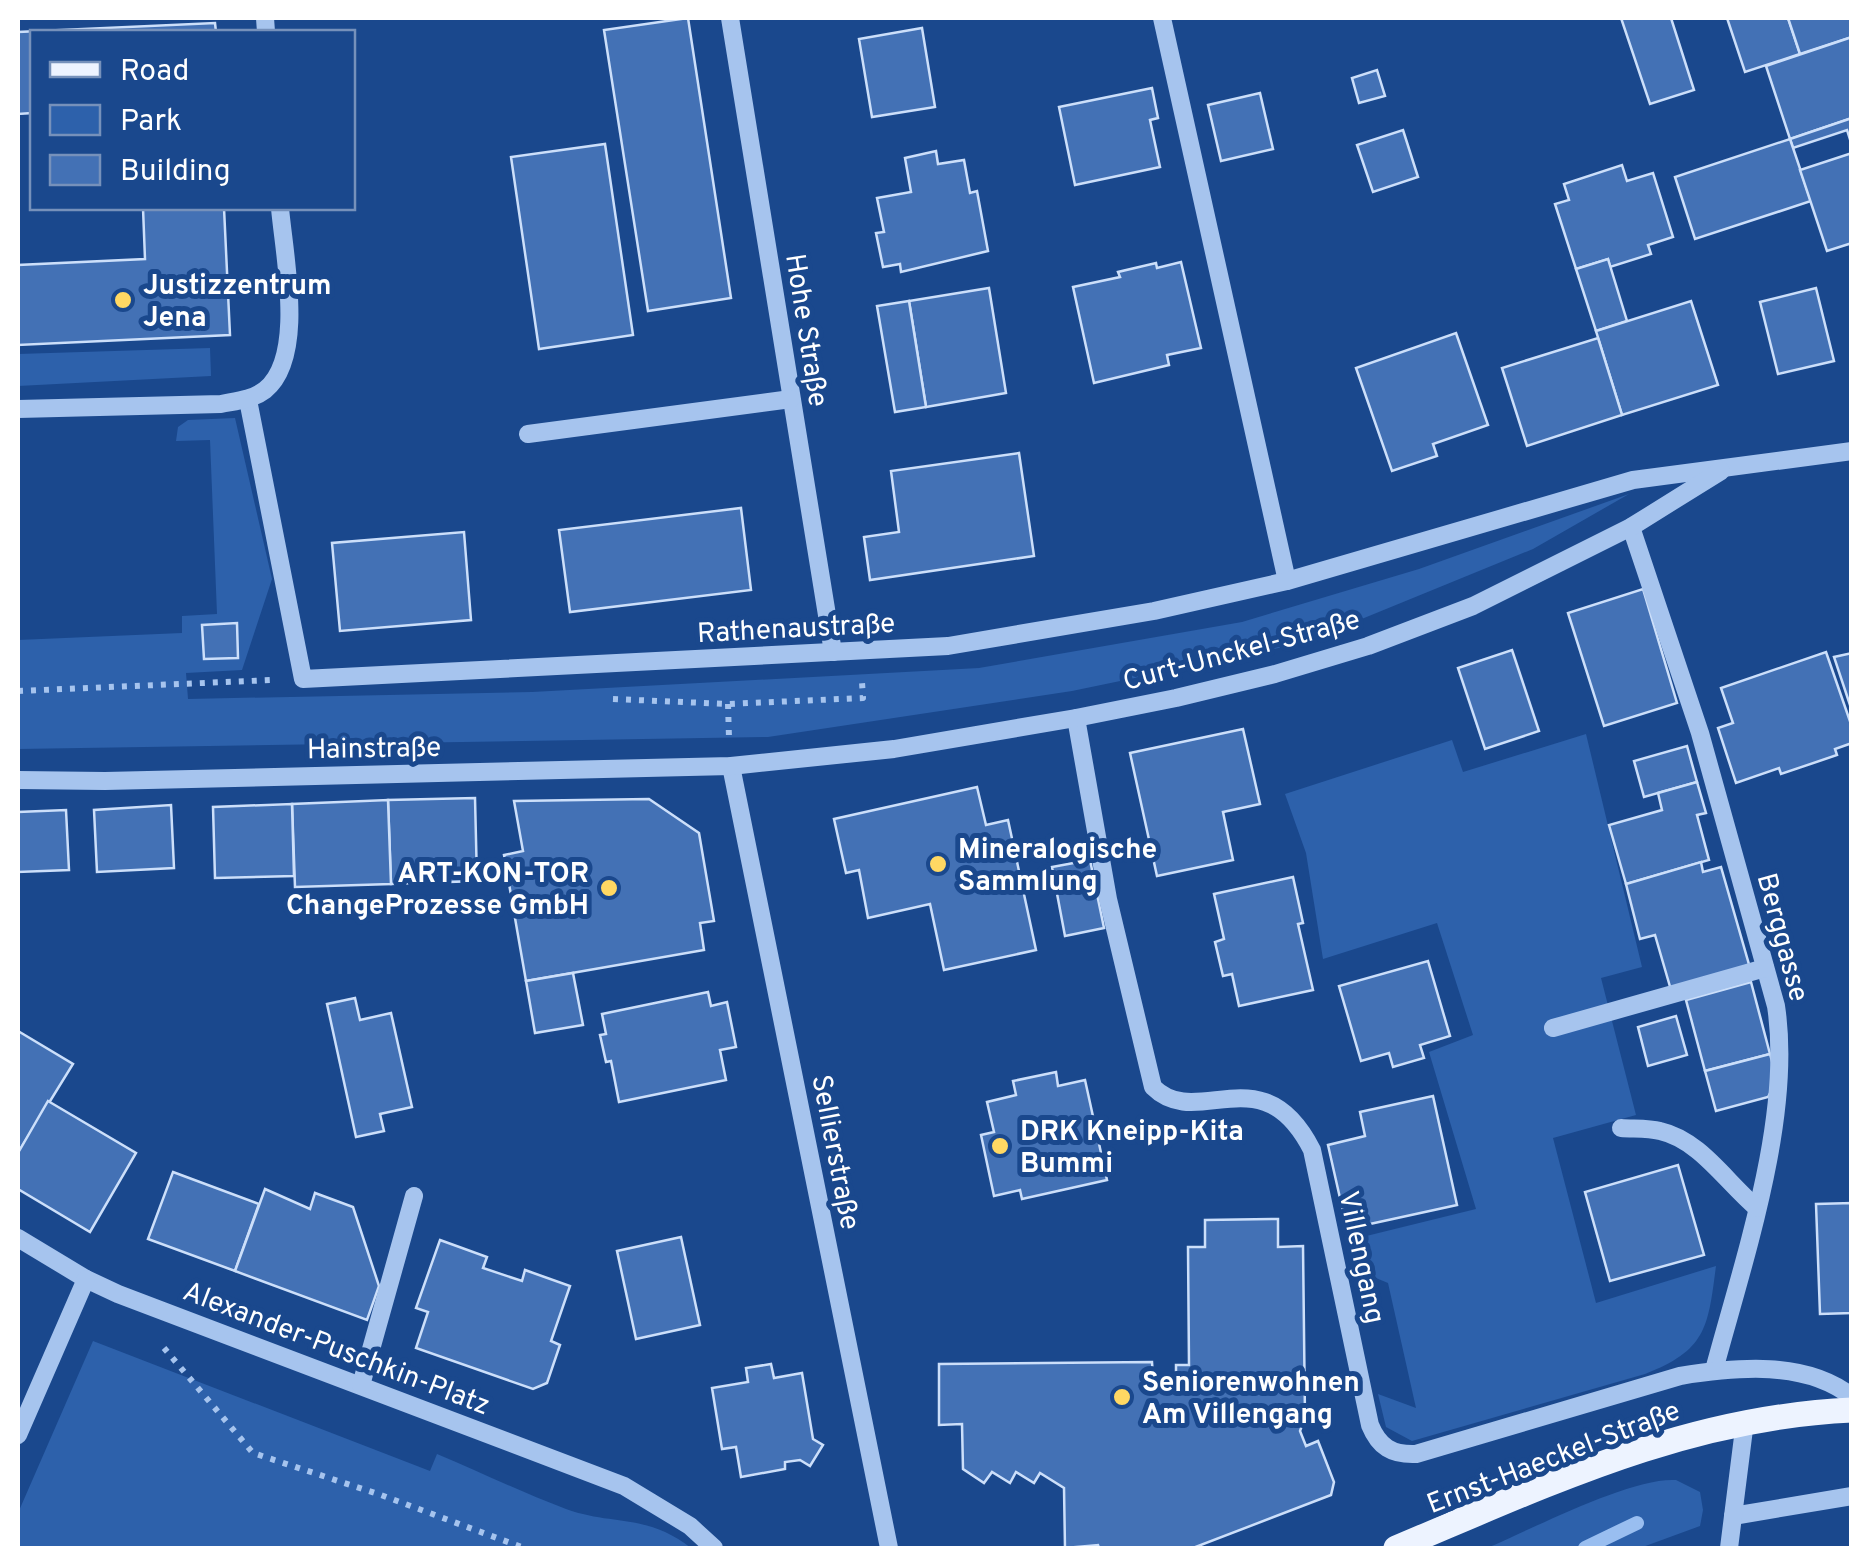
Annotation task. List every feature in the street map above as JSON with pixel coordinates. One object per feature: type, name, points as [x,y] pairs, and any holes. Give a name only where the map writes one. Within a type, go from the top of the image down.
[{"type":"main road","name":"Ernst-Haeckel-Straße","points":[[1396,1548],[1625,1454],[1745,1420],[1852,1410]]},
{"type":"street","name":"Hohe Straße","points":[[730,18],[833,652]]},
{"type":"street","points":[[1162,18],[1287,581]]},
{"type":"street","points":[[18,409],[152,408],[248,400],[265,390],[277,376],[290,328],[280,210]]},
{"type":"street","points":[[528,434],[791,398]]},
{"type":"street","points":[[248,400],[303,678]]},
{"type":"street","name":"Rathenaustraße","points":[[303,678],[948,646],[1154,612],[1287,581],[1633,480],[1852,452]]},
{"type":"street","name":"Curt-Unckel-Straße","points":[[732,766],[894,749],[1076,718],[1192,694],[1368,646],[1473,606],[1630,527],[1726,468]]},
{"type":"street","name":"Berggasse","points":[[1630,527],[1700,732],[1779,1023],[1781,1068],[1757,1208],[1714,1370]]},
{"type":"street","name":"Villengang","points":[[1076,718],[1108,899],[1154,1086],[1164,1098],[1176,1102],[1252,1098],[1272,1105],[1304,1134],[1312,1150],[1370,1425],[1384,1448],[1416,1454],[1680,1376],[1714,1370],[1817,1376],[1834,1382],[1852,1397]]},
{"type":"street","name":"Hainstraße","points":[[18,780],[732,766]]},
{"type":"street","name":"Sellierstraße","points":[[732,766],[889,1548]]},
{"type":"street","points":[[1553,1028],[1765,968]]},
{"type":"street","points":[[1620,1128],[1659,1130],[1686,1140],[1757,1208]]},
{"type":"street","points":[[361,1385],[414,1196]]},
{"type":"street","name":"Alexander-Puschkin-Platz","points":[[18,1238],[86,1280],[118,1294],[624,1486],[676,1516],[714,1548]]},
{"type":"street","points":[[18,1434],[86,1280]]},
{"type":"street","points":[[1729,1548],[1745,1420]]},
{"type":"street","points":[[1733,1516],[1852,1496]]},
{"type":"path","points":[[550,667],[599,698],[728,704],[863,698]]},
{"type":"path","points":[[18,691],[303,678]]},
{"type":"path","points":[[728,704],[730,744]]},
{"type":"path","points":[[118,1294],[253,1453],[524,1548]]},
{"type":"green space","points":[[210,348],[211,376],[18,386],[18,354]]},
{"type":"green space","points":[[235,418],[272,579],[242,670],[186,673],[188,699],[532,692],[979,668],[1242,622],[1419,569],[1629,494],[1533,549],[1303,643],[1072,691],[768,737],[18,749],[18,640],[182,633],[182,616],[217,614],[210,440],[176,441],[178,427],[188,420]]},
{"type":"green space","points":[[1586,734],[1642,967],[1601,978],[1636,1115],[1553,1138],[1596,1303],[1716,1266],[1710,1305],[1701,1334],[1693,1345],[1666,1365],[1412,1441],[1386,1427],[1378,1394],[1416,1408],[1388,1283],[1352,1268],[1346,1241],[1476,1209],[1429,1052],[1473,1035],[1437,923],[1323,959],[1306,853],[1285,794],[1452,740],[1463,772]]},
{"type":"green space","points":[[93,1341],[430,1471],[437,1454],[566,1509],[644,1525],[691,1548],[18,1548],[18,1513]]},
{"type":"green space","points":[[1676,1480],[1700,1492],[1700,1526],[1640,1548],[1487,1548],[1608,1495],[1657,1481]]},
{"type":"building","points":[[688,18],[731,298],[648,311],[604,30]]},
{"type":"building","points":[[1621,18],[1671,18],[1694,90],[1650,104]]},
{"type":"building","points":[[1727,18],[1788,18],[1800,54],[1745,72]]},
{"type":"building","points":[[1788,18],[1852,18],[1852,37],[1800,54]]},
{"type":"building","points":[[215,23],[216,30],[62,30]]},
{"type":"building","points":[[922,28],[935,107],[872,117],[859,39]]},
{"type":"building","points":[[30,31],[30,113],[18,114],[18,32]]},
{"type":"building","points":[[1852,37],[1852,118],[1790,139],[1766,66]]},
{"type":"building","points":[[1377,70],[1385,96],[1359,103],[1352,78]]},
{"type":"building","points":[[1152,88],[1158,118],[1150,120],[1160,167],[1075,185],[1059,107]]},
{"type":"building","points":[[1260,93],[1273,149],[1221,161],[1208,105]]},
{"type":"building","points":[[1852,118],[1852,146],[1847,130],[1793,148],[1790,139]]},
{"type":"building","points":[[1403,130],[1418,177],[1373,192],[1357,145]]},
{"type":"building","points":[[1790,139],[1811,201],[1695,239],[1675,177]]},
{"type":"building","points":[[605,144],[633,335],[539,349],[511,157]]},
{"type":"building","points":[[936,151],[938,164],[964,160],[970,193],[977,191],[988,251],[901,272],[900,264],[883,267],[876,233],[884,232],[877,198],[911,192],[905,158]]},
{"type":"building","points":[[1852,153],[1852,243],[1827,251],[1800,170]]},
{"type":"building","points":[[1622,165],[1627,181],[1653,173],[1673,237],[1648,245],[1651,254],[1610,267],[1608,259],[1576,269],[1555,204],[1569,200],[1564,184]]},
{"type":"building","name":"Justizzentrum Jena","points":[[143,210],[224,210],[230,335],[18,345],[18,265],[145,259]]},
{"type":"building","points":[[1608,259],[1627,321],[1596,331],[1576,269]]},
{"type":"building","points":[[1181,262],[1201,348],[1167,355],[1169,365],[1094,383],[1073,287],[1120,277],[1118,272],[1156,263],[1157,268]]},
{"type":"building","points":[[989,288],[1006,393],[926,407],[909,301]]},
{"type":"building","points":[[1816,288],[1834,361],[1778,374],[1760,302]]},
{"type":"building","points":[[909,301],[926,407],[895,412],[877,306]]},
{"type":"building","points":[[1691,301],[1718,385],[1622,415],[1596,331]]},
{"type":"building","points":[[1456,333],[1488,425],[1433,444],[1437,456],[1392,471],[1356,368]]},
{"type":"building","points":[[1598,338],[1622,415],[1527,446],[1502,368]]},
{"type":"building","points":[[1019,453],[1034,556],[870,580],[864,537],[899,532],[891,471]]},
{"type":"building","points":[[741,508],[751,590],[570,612],[559,530]]},
{"type":"building","points":[[464,532],[471,620],[340,631],[332,543]]},
{"type":"building","points":[[1643,589],[1677,703],[1604,726],[1568,613]]},
{"type":"building","points":[[237,623],[238,658],[204,659],[202,625]]},
{"type":"building","points":[[1512,650],[1539,731],[1485,749],[1458,668]]},
{"type":"building","points":[[1826,652],[1852,727],[1852,743],[1835,749],[1837,755],[1781,774],[1779,768],[1736,783],[1718,728],[1733,723],[1721,688]]},
{"type":"building","points":[[1852,653],[1852,711],[1834,657]]},
{"type":"building","points":[[1243,729],[1260,804],[1223,812],[1233,860],[1157,876],[1130,753]]},
{"type":"building","points":[[1687,746],[1697,782],[1644,797],[1634,761]]},
{"type":"building","points":[[1697,782],[1706,813],[1697,815],[1709,860],[1626,884],[1609,825],[1662,810],[1658,793]]},
{"type":"building","points":[[977,787],[986,825],[1008,820],[1036,950],[944,970],[930,904],[868,918],[859,870],[846,873],[834,819]]},
{"type":"building","points":[[475,798],[477,881],[391,884],[388,800]]},
{"type":"building","name":"ART-KON-TOR ChangeProzesse GmbH","points":[[649,799],[699,833],[714,921],[700,923],[704,950],[526,981],[504,855],[523,851],[514,801]]},
{"type":"building","points":[[388,800],[391,884],[295,887],[292,804]]},
{"type":"building","points":[[292,804],[294,876],[215,878],[213,807]]},
{"type":"building","points":[[171,805],[174,868],[97,872],[94,810]]},
{"type":"building","points":[[66,810],[69,870],[18,872],[18,812]]},
{"type":"building","points":[[1090,860],[1104,928],[1065,936],[1052,867]]},
{"type":"building","points":[[1701,862],[1703,872],[1721,867],[1750,968],[1671,990],[1655,935],[1640,939],[1626,884]]},
{"type":"building","points":[[1293,877],[1303,923],[1298,924],[1313,990],[1239,1006],[1232,974],[1223,976],[1215,942],[1224,939],[1214,894]]},
{"type":"building","points":[[1428,961],[1450,1036],[1420,1045],[1424,1058],[1393,1067],[1389,1053],[1361,1061],[1339,986]]},
{"type":"building","points":[[573,973],[583,1025],[535,1033],[526,981]]},
{"type":"building","points":[[1751,982],[1770,1054],[1705,1071],[1686,1000]]},
{"type":"building","points":[[708,992],[711,1006],[727,1002],[736,1047],[720,1050],[726,1080],[619,1102],[611,1061],[606,1062],[600,1035],[606,1034],[602,1014]]},
{"type":"building","points":[[355,998],[360,1020],[391,1013],[412,1107],[380,1114],[384,1131],[356,1137],[327,1004]]},
{"type":"building","points":[[1676,1016],[1687,1055],[1648,1066],[1638,1027]]},
{"type":"building","points":[[18,1031],[73,1064],[18,1153]]},
{"type":"building","points":[[1770,1054],[1777,1080],[1768,1097],[1716,1111],[1705,1071]]},
{"type":"building","points":[[1056,1072],[1058,1086],[1085,1080],[1107,1180],[1022,1199],[1020,1190],[994,1196],[981,1135],[994,1132],[987,1102],[1016,1095],[1013,1081]]},
{"type":"building","points":[[1433,1096],[1457,1205],[1347,1229],[1328,1145],[1365,1136],[1360,1112]]},
{"type":"building","points":[[48,1101],[136,1153],[90,1232],[18,1189],[18,1153]]},
{"type":"building","points":[[1678,1165],[1704,1255],[1610,1281],[1585,1192]]},
{"type":"building","points":[[173,1172],[259,1204],[235,1271],[148,1239]]},
{"type":"building","points":[[265,1189],[310,1209],[315,1193],[353,1207],[379,1286],[367,1320],[235,1271]]},
{"type":"building","points":[[1852,1203],[1852,1313],[1820,1314],[1816,1204]]},
{"type":"building","name":"Seniorenwohnen Am Villengang","points":[[1278,1219],[1278,1247],[1303,1246],[1305,1417],[1300,1431],[1306,1446],[1318,1441],[1334,1482],[1331,1495],[1193,1548],[1065,1548],[1064,1488],[1040,1473],[1034,1483],[1016,1472],[1010,1483],[992,1472],[984,1483],[963,1469],[962,1424],[939,1425],[939,1364],[1152,1362],[1153,1377],[1176,1377],[1176,1365],[1189,1365],[1188,1247],[1205,1247],[1205,1220]]},
{"type":"building","points":[[681,1237],[700,1325],[636,1339],[617,1251]]},
{"type":"building","points":[[440,1240],[487,1257],[483,1268],[522,1281],[525,1270],[570,1286],[551,1341],[560,1345],[547,1383],[533,1389],[416,1348],[428,1312],[416,1308]]},
{"type":"building","points":[[771,1364],[774,1378],[802,1373],[813,1439],[823,1445],[810,1466],[800,1460],[785,1462],[785,1469],[741,1477],[736,1447],[722,1449],[712,1388],[748,1382],[746,1368]]},
{"type":"waterway","points":[[1585,1548],[1637,1523]]},
{"type":"place","name":"Justizzentrum Jena","points":[[123,300]]},
{"type":"place","name":"Mineralogische Sammlung","points":[[938,864]]},
{"type":"place","name":"ART-KON-TOR ChangeProzesse GmbH","points":[[609,888]]},
{"type":"place","name":"DRK Kneipp-Kita Bummi","points":[[1000,1146]]},
{"type":"place","name":"Seniorenwohnen Am Villengang","points":[[1122,1397]]}]
